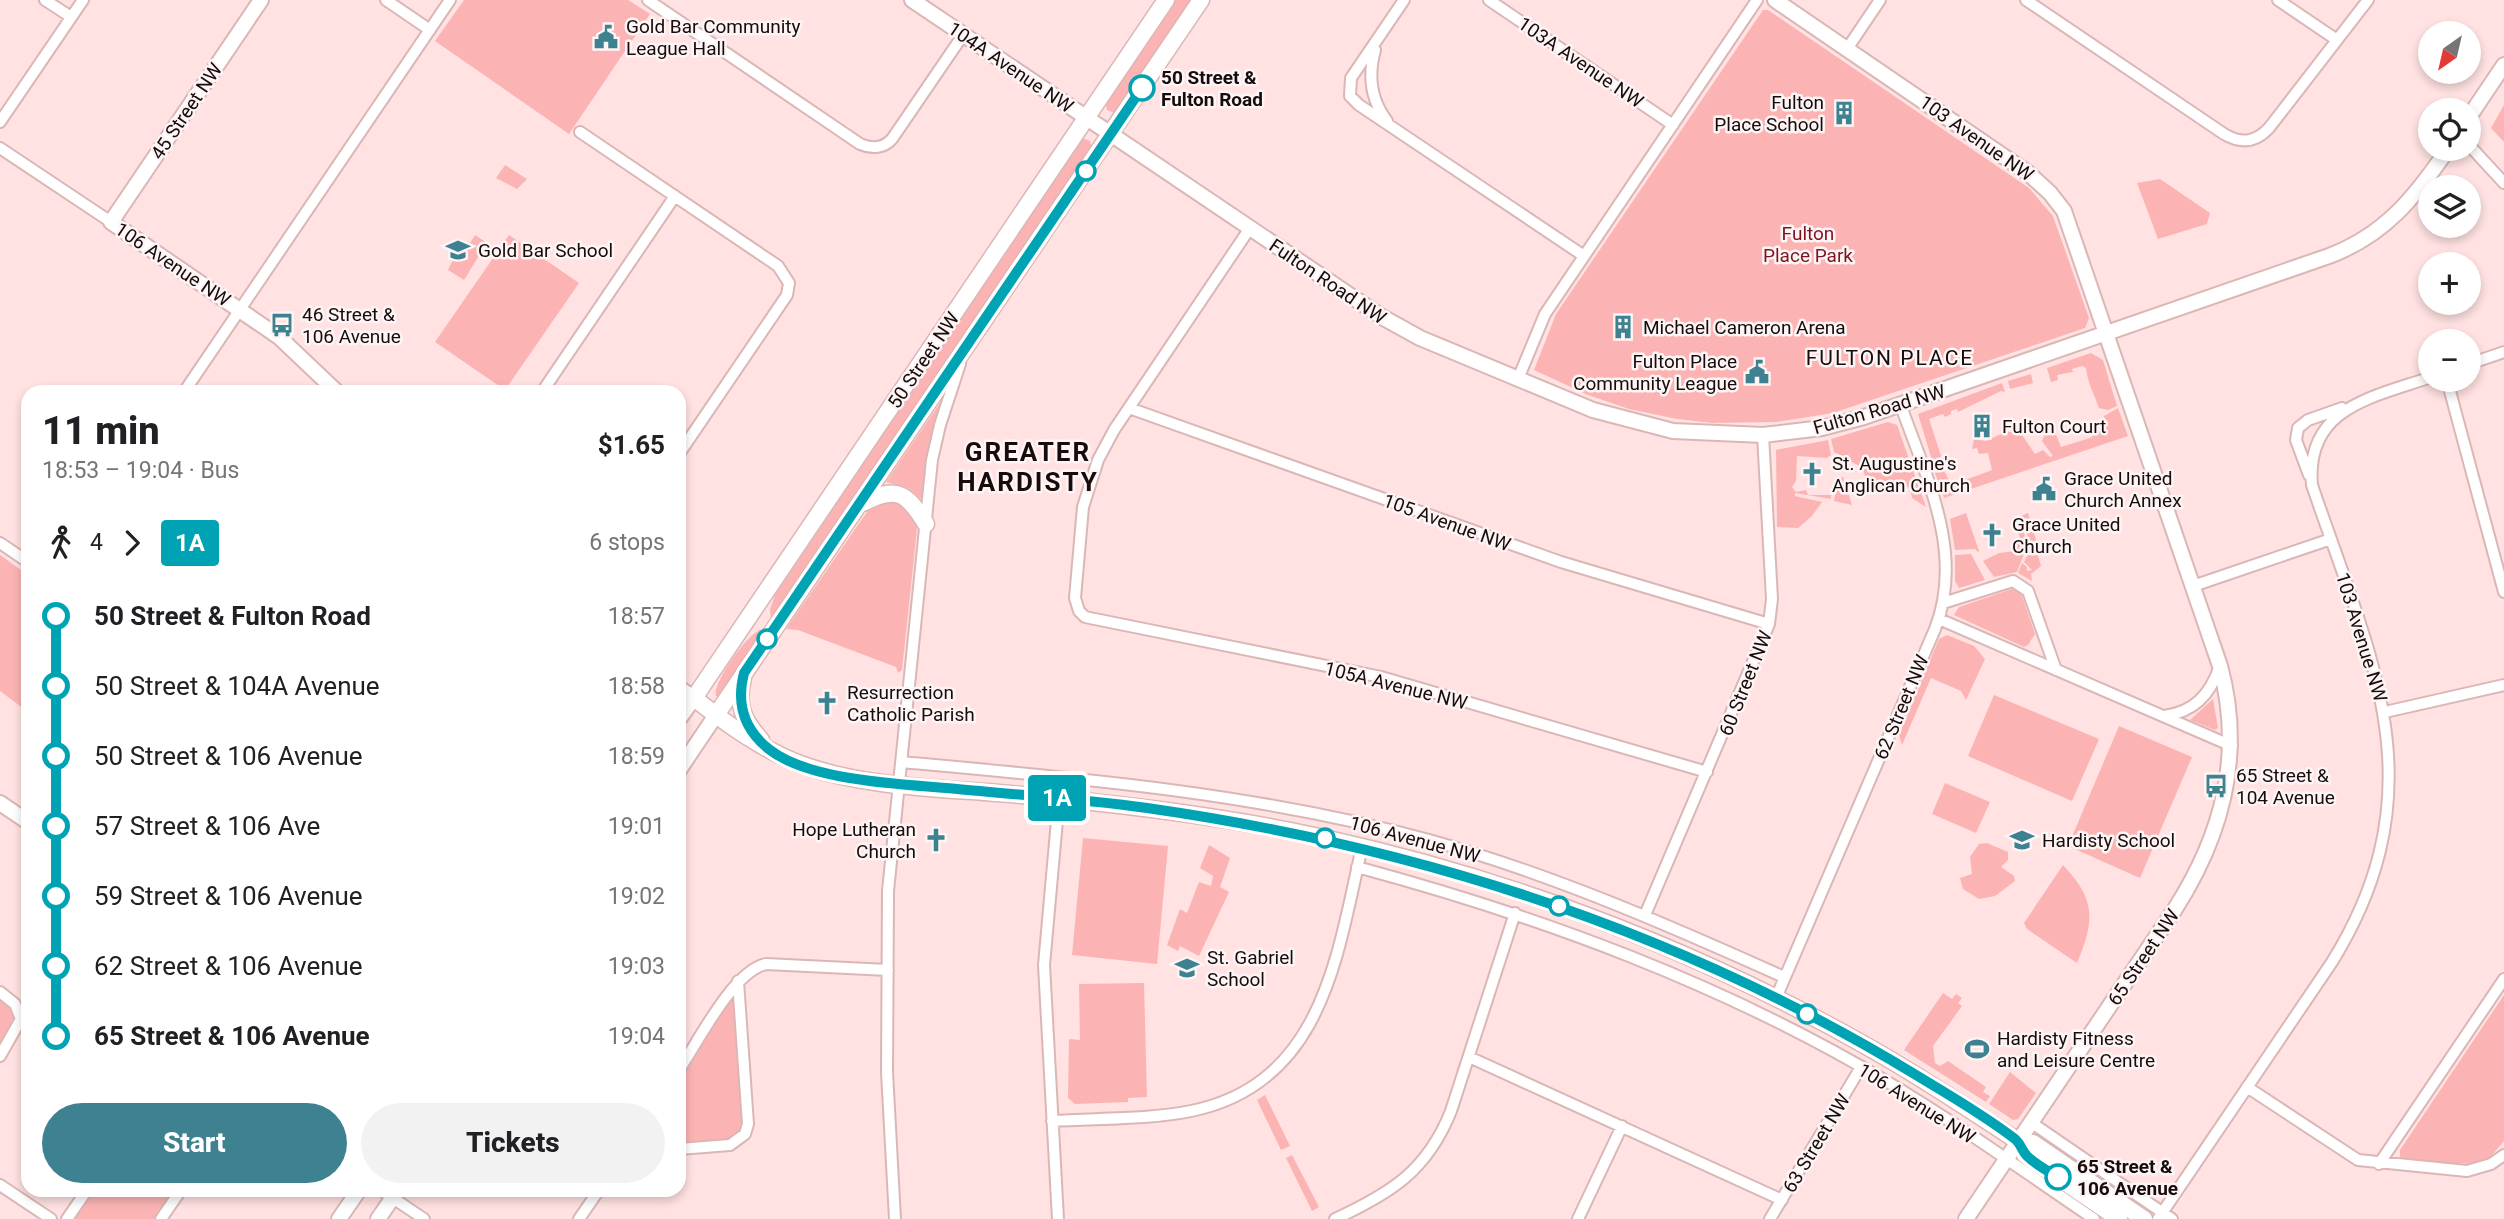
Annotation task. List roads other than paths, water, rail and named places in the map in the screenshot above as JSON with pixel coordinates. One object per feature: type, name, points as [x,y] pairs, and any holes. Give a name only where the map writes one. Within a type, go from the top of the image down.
[{"type":"main road","name":"50 Street NW","points":[[694,698],[1166,0]]},
{"type":"main road","name":"50 Street NW","points":[[716,715],[1201,0]]},
{"type":"main road","points":[[860,504],[877,495],[900,494],[912,502],[926,524]]},
{"type":"main road","points":[[744,673],[739,695],[741,712],[771,751]]},
{"type":"main road","name":"106 Avenue NW","points":[[694,698],[771,751],[822,771],[898,784],[1059,798],[1228,820],[1362,847],[1453,872],[1577,913],[1776,998],[1880,1054],[2019,1142],[2033,1143],[2144,1219]]},
{"type":"main road","name":"106 Avenue NW","points":[[2019,1142],[2025,1155],[2119,1219]]},
{"type":"street","points":[[45,0],[71,17]]},
{"type":"street","points":[[0,122],[83,0]]},
{"type":"street","name":"45 Street NW","points":[[111,222],[261,0]]},
{"type":"street","points":[[387,0],[430,30]]},
{"type":"street","points":[[189,385],[450,0]]},
{"type":"street","points":[[648,0],[860,144],[877,147],[892,139],[963,35]]},
{"type":"street","name":"104A Avenue NW","points":[[912,0],[1111,134]]},
{"type":"street","points":[[1404,0],[1351,78],[1349,91],[1359,105],[1584,256]]},
{"type":"street","name":"103A Avenue NW","points":[[1489,0],[1673,125]]},
{"type":"street","points":[[1518,379],[1545,314],[1757,0]]},
{"type":"street","name":"103 Avenue NW","points":[[1774,0],[2028,173],[2050,193],[2068,221],[2107,334]]},
{"type":"street","points":[[1847,49],[1880,0]]},
{"type":"street","points":[[2026,0],[2224,134],[2237,140],[2248,141],[2269,128],[2368,0]]},
{"type":"street","points":[[2278,0],[2337,40]]},
{"type":"street","points":[[1379,38],[1372,59],[1372,86],[1377,105],[1391,126]]},
{"type":"street","points":[[2481,99],[2504,65]]},
{"type":"street","points":[[580,132],[778,266],[789,283],[787,295],[686,444]]},
{"type":"street","name":"Fulton Road NW","points":[[1111,134],[1394,325],[1587,408],[1650,427],[1698,434],[1763,435],[1822,428],[1901,406],[2329,257],[2361,242],[2406,206],[2439,161]]},
{"type":"street","name":"106 Avenue NW","points":[[0,148],[289,345],[330,385]]},
{"type":"street","points":[[2481,158],[2504,183]]},
{"type":"street","points":[[547,385],[675,196]]},
{"type":"street","points":[[1129,408],[1250,228]]},
{"type":"street","points":[[1939,619],[2232,746],[2228,700],[2220,666],[2107,334]]},
{"type":"street","points":[[895,1219],[887,1072],[888,891],[932,460],[940,425],[966,348]]},
{"type":"street","points":[[2481,360],[2504,352]]},
{"type":"street","points":[[2348,406],[2418,382]]},
{"type":"street","points":[[2450,392],[2504,593]]},
{"type":"street","name":"62 Street NW","points":[[1776,998],[1939,619],[1943,603],[1947,562],[1941,523],[1901,406]]},
{"type":"street","name":"103 Avenue NW","points":[[2164,1217],[2247,1087],[2332,962],[2356,919],[2377,859],[2388,794],[2390,761],[2385,712],[2371,655],[2296,440],[2298,428],[2308,419],[2348,406]]},
{"type":"street","name":"103 Avenue NW","points":[[2312,485],[2312,463],[2322,436],[2348,406]]},
{"type":"street","name":"105A Avenue NW","points":[[1129,408],[1102,450],[1086,495],[1075,598],[1081,614],[1106,624],[1381,677],[1707,772]]},
{"type":"street","name":"105 Avenue NW","points":[[1129,408],[1561,562],[1769,624]]},
{"type":"street","name":"60 Street NW","points":[[1645,915],[1769,624],[1772,599],[1763,435]]},
{"type":"street","points":[[2193,586],[2331,539]]},
{"type":"street","points":[[0,543],[21,557]]},
{"type":"street","points":[[1943,603],[2009,582],[2022,584],[2028,591],[2056,670]]},
{"type":"street","points":[[2163,716],[2184,712],[2202,699],[2220,666]]},
{"type":"street","points":[[2385,712],[2504,685]]},
{"type":"street","name":"106 Avenue NW","points":[[686,693],[694,698]]},
{"type":"street","name":"50 Street NW","points":[[686,709],[694,698]]},
{"type":"street","name":"50 Street NW","points":[[686,760],[716,715]]},
{"type":"street","name":"65 Street NW","points":[[1966,1219],[2193,881],[2211,844],[2222,810],[2232,746]]},
{"type":"street","name":"106 Avenue NW","points":[[901,761],[1162,788],[1310,812],[1455,848],[1645,915],[1784,977]]},
{"type":"street","points":[[1058,1219],[1044,965],[1059,798]]},
{"type":"street","points":[[0,803],[21,817]]},
{"type":"street","points":[[1052,1121],[1194,1111],[1239,1094],[1273,1070],[1299,1042],[1321,1004],[1362,847]]},
{"type":"street","name":"106 Avenue NW","points":[[1357,867],[1515,913],[1633,956],[1691,981],[1861,1067],[2094,1219]]},
{"type":"street","points":[[1335,1219],[1387,1193],[1419,1166],[1447,1123],[1515,913]]},
{"type":"street","points":[[686,1059],[738,981],[753,968],[766,964],[888,970]]},
{"type":"street","points":[[2379,1164],[2504,979]]},
{"type":"street","points":[[686,1148],[730,1145],[743,1138],[747,1129],[738,981]]},
{"type":"street","points":[[0,992],[15,1003],[21,1014],[19,1028],[0,1056]]},
{"type":"street","points":[[1469,1057],[1782,1200]]},
{"type":"street","name":"63 Street NW","points":[[1770,1219],[1861,1067]]},
{"type":"street","points":[[2247,1087],[2352,1158],[2379,1164],[2457,1171],[2482,1168],[2504,1155]]},
{"type":"street","points":[[2032,1123],[2164,1217]]},
{"type":"street","points":[[1578,1219],[1622,1126]]},
{"type":"street","points":[[0,1185],[51,1219]]},
{"type":"street","points":[[67,1219],[82,1197]]},
{"type":"street","points":[[161,1219],[176,1197]]},
{"type":"street","points":[[339,1219],[354,1197]]},
{"type":"street","points":[[378,1219],[388,1197]]},
{"type":"street","points":[[395,1197],[424,1219]]},
{"type":"street","points":[[579,1219],[593,1197]]},
{"type":"place","name":"Gold Bar Community League Hall","points":[[606,37]]},
{"type":"place","name":"50 Street & Fulton Road","points":[[1142,88]]},
{"type":"place","name":"Fulton Place School","points":[[1844,113]]},
{"type":"place","name":"Gold Bar School","points":[[458,250]]},
{"type":"place","name":"46 Street & 106 Avenue","points":[[282,325]]},
{"type":"place","name":"Michael Cameron Arena","points":[[1623,327]]},
{"type":"place","name":"Fulton Place Community League","points":[[1757,372]]},
{"type":"place","name":"Fulton Court","points":[[1982,426]]},
{"type":"place","name":"St. Augustine's Anglican Church","points":[[1812,474]]},
{"type":"place","name":"Grace United Church Annex","points":[[2044,489]]},
{"type":"place","name":"Grace United Church","points":[[1992,535]]},
{"type":"place","name":"Resurrection Catholic Parish","points":[[827,703]]},
{"type":"place","name":"65 Street & 104 Avenue","points":[[2216,786]]},
{"type":"place","name":"Hope Lutheran Church","points":[[936,840]]},
{"type":"place","name":"Hardisty School","points":[[2022,840]]},
{"type":"place","name":"St. Gabriel School","points":[[1187,968]]},
{"type":"place","name":"Hardisty Fitness and Leisure Centre","points":[[1977,1049]]},
{"type":"place","name":"65 Street & 106 Avenue","points":[[2058,1177]]},
{"type":"district","name":"FULTON PLACE","points":[[1890,358]]},
{"type":"district","name":"GREATER HARDISTY","points":[[1028,467]]},
{"type":"park label","name":"Fulton Place Park","points":[[1808,244]]}]
